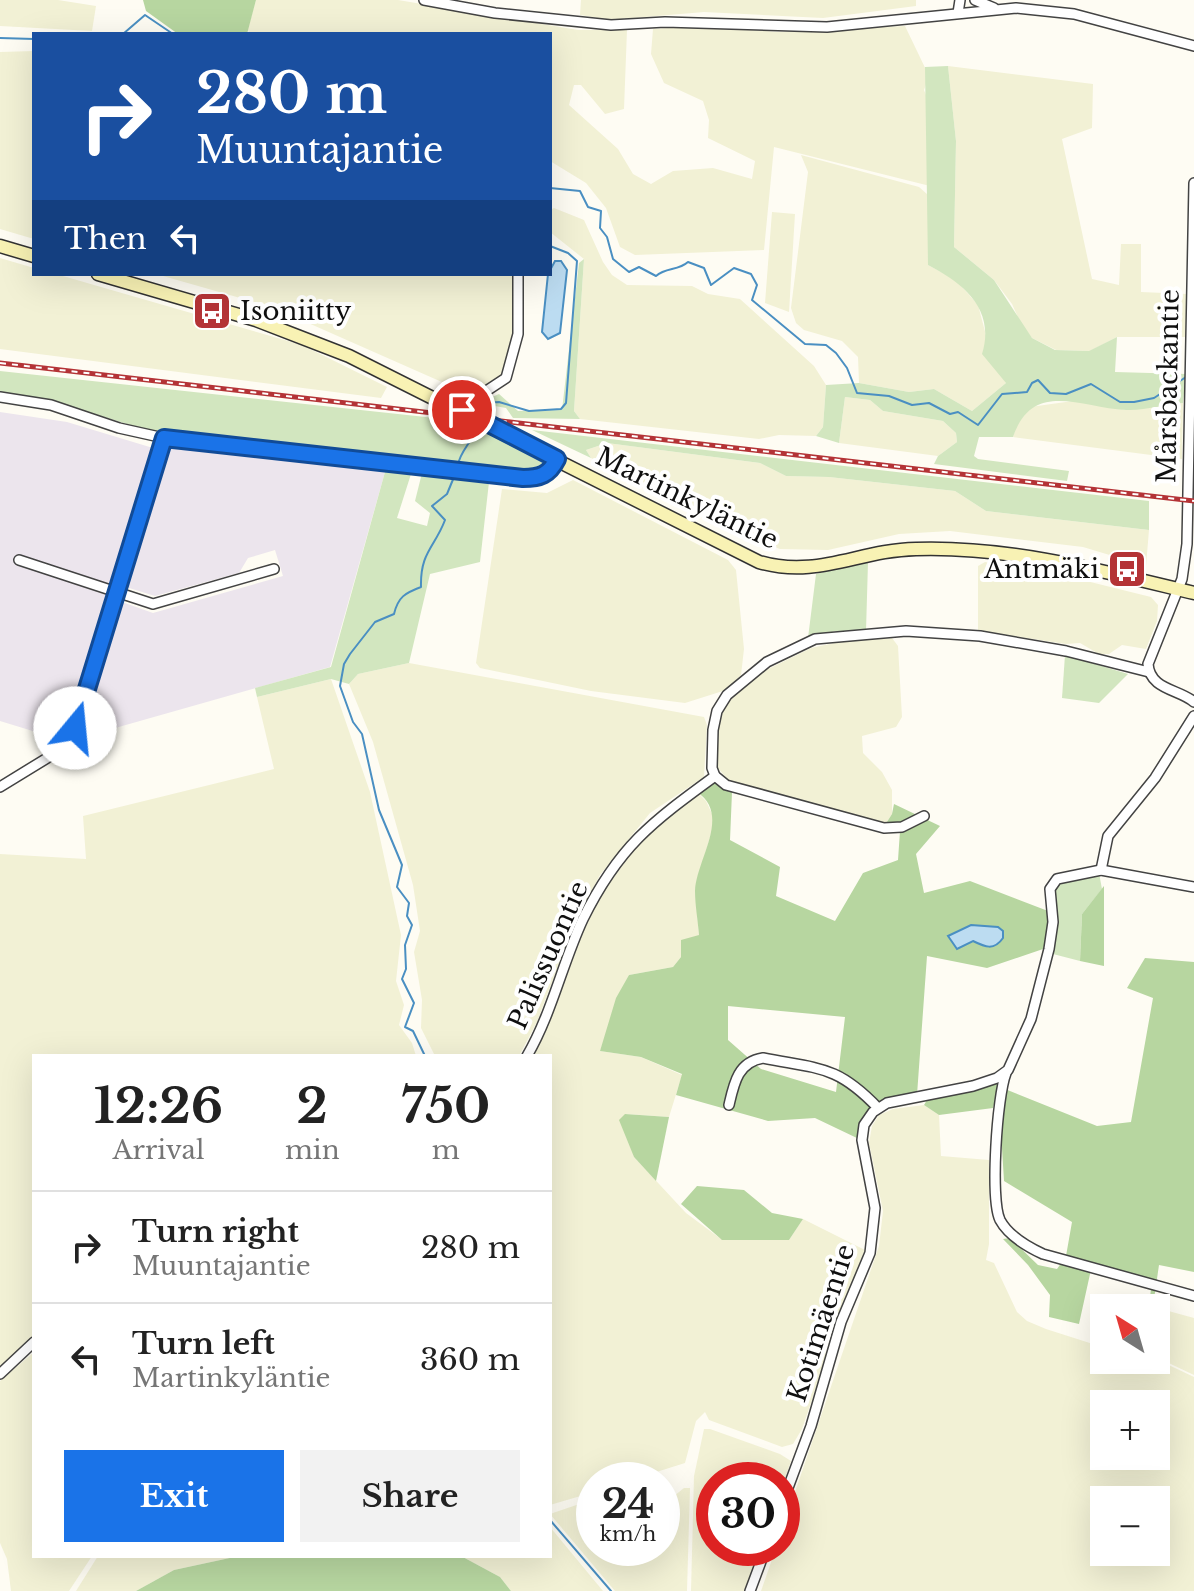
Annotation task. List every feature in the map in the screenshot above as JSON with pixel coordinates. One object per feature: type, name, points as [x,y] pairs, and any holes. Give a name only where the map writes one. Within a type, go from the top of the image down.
[{"type":"street","points":[[424,0],[495,13],[611,25],[665,22],[827,27],[996,8],[1074,14],[1194,46]]},
{"type":"street","points":[[958,13],[960,0]]},
{"type":"street","points":[[975,0],[996,8]]},
{"type":"street","name":"Mårsbackantie","points":[[1178,589],[1187,544],[1194,183]]},
{"type":"street","points":[[0,246],[32,255]]},
{"type":"street","name":"Martinkyläntie","points":[[105,276],[287,330],[349,356],[462,410],[745,556],[778,567],[815,568],[891,551],[951,549],[1058,562],[1194,593]]},
{"type":"street","points":[[462,410],[506,378],[518,334],[518,276]]},
{"type":"street","points":[[0,397],[51,405],[119,428],[164,438],[523,478],[543,476],[557,459]]},
{"type":"street","points":[[0,787],[57,752],[71,737],[164,438]]},
{"type":"street","points":[[19,560],[153,604],[274,569]]},
{"type":"street","points":[[1178,589],[1148,664],[1149,672],[1158,684],[1194,702]]},
{"type":"street","points":[[924,816],[902,827],[865,825],[726,785],[715,776],[713,730],[717,711],[727,695],[767,662],[815,639],[906,631],[980,636],[1066,651],[1149,672]]},
{"type":"street","points":[[1101,870],[1108,836],[1155,778],[1194,716]]},
{"type":"street","name":"Palissuontie","points":[[528,1054],[546,1017],[582,921],[606,879],[648,825],[715,776]]},
{"type":"street","points":[[1194,887],[1101,870],[1057,879],[1052,883],[1049,894],[1053,922],[1049,949],[1031,1019],[1008,1070],[997,1115],[996,1180],[1000,1221],[1024,1244],[1043,1254],[1194,1296]]},
{"type":"street","points":[[729,1105],[742,1068],[751,1060],[763,1058],[835,1072],[853,1082],[878,1108],[887,1103],[973,1086],[997,1078],[1008,1070]]},
{"type":"street","name":"Kotimäentie","points":[[798,1462],[841,1322],[870,1253],[875,1208],[862,1131],[868,1118],[878,1108]]},
{"type":"street","points":[[0,1374],[32,1344]]},
{"type":"street","points":[[750,1591],[759,1566]]},
{"type":"shaded area","points":[[0,412],[67,422],[153,448],[112,585],[18,554],[16,563],[109,596],[62,740],[0,721]]},
{"type":"shaded area","points":[[174,447],[385,472],[330,667],[80,738],[122,602],[153,613],[283,576],[275,550],[248,558],[239,573],[155,596],[126,587],[166,451]]},
{"type":"green space","points":[[0,0],[58,0],[96,6],[92,31],[0,26]]},
{"type":"green space","points":[[143,0],[256,0],[248,32],[175,32],[146,11]]},
{"type":"green space","points":[[256,0],[398,0],[578,30],[627,30],[624,109],[605,114],[581,85],[574,85],[569,105],[618,149],[633,174],[651,184],[673,171],[713,168],[752,179],[755,161],[708,138],[709,120],[703,101],[664,83],[651,54],[653,29],[699,26],[778,32],[905,26],[929,76],[924,90],[937,123],[930,186],[774,147],[764,250],[635,255],[620,247],[606,208],[586,183],[552,162],[552,32],[247,31]]},
{"type":"green space","points":[[581,0],[916,0],[916,6],[823,18],[704,12],[610,20],[580,15]]},
{"type":"green space","points":[[32,51],[32,238],[0,229],[0,52]]},
{"type":"green space","points":[[948,66],[1093,84],[1092,128],[1062,139],[1092,279],[1119,285],[1121,244],[1141,244],[1141,292],[1187,294],[1187,337],[1117,337],[1090,351],[1056,350],[1032,338],[994,280],[954,247],[956,141]]},
{"type":"green space","points":[[948,66],[956,141],[954,247],[994,280],[1032,338],[1055,350],[1089,351],[1117,337],[1115,372],[1186,374],[1183,403],[1126,410],[1076,402],[1046,402],[1033,408],[1022,419],[1013,437],[979,437],[974,456],[978,459],[1069,471],[1067,481],[934,464],[938,456],[957,442],[956,433],[943,421],[883,411],[870,400],[845,397],[839,443],[816,436],[823,427],[826,385],[859,383],[909,392],[934,389],[972,411],[1006,383],[982,354],[984,324],[973,299],[953,280],[928,265],[925,67]]},
{"type":"green space","points":[[801,155],[919,187],[928,195],[928,265],[956,280],[978,305],[987,339],[1006,383],[972,411],[934,389],[909,392],[859,383],[858,357],[842,341],[804,330],[796,323],[791,308],[808,172]]},
{"type":"green space","points":[[552,209],[584,220],[603,262],[612,275],[627,285],[692,286],[708,294],[740,299],[814,366],[826,385],[823,427],[816,436],[779,435],[759,439],[580,419],[574,411],[584,259],[552,234]]},
{"type":"green space","points":[[772,212],[795,214],[789,312],[765,303]]},
{"type":"green space","points":[[0,258],[32,267],[32,276],[63,276],[302,345],[387,387],[381,398],[0,349]]},
{"type":"green space","points":[[584,259],[574,411],[580,419],[513,418],[506,408],[478,403],[499,394],[518,411],[562,410],[579,263]]},
{"type":"green space","points":[[163,276],[512,276],[514,335],[504,376],[498,382],[469,394],[272,307]]},
{"type":"green space","points":[[0,371],[472,422],[546,459],[534,473],[150,431],[49,400],[0,393]]},
{"type":"green space","points":[[845,397],[870,400],[883,411],[943,421],[956,433],[957,442],[938,456],[839,443]]},
{"type":"green space","points":[[1080,400],[1126,410],[1183,403],[1182,459],[1013,437],[1018,421],[1030,407]]},
{"type":"green space","points":[[532,430],[1149,501],[1149,530],[986,511],[955,491],[829,477],[786,476],[760,463],[607,443],[586,450],[591,458]]},
{"type":"green space","points":[[607,443],[760,463],[786,476],[829,477],[955,491],[986,511],[1149,530],[1146,566],[1083,547],[950,531],[899,534],[828,550],[780,549],[736,533],[591,458],[586,450]]},
{"type":"green space","points":[[385,472],[411,474],[397,518],[427,526],[430,513],[415,501],[422,473],[489,482],[480,562],[430,574],[409,663],[358,674],[349,684],[331,679],[257,697],[255,688],[331,667]]},
{"type":"green space","points":[[573,480],[728,560],[736,570],[744,649],[741,675],[726,690],[685,703],[591,691],[480,668],[476,663],[502,489],[547,493]]},
{"type":"green space","points":[[868,562],[866,631],[836,631],[808,638],[816,574]]},
{"type":"green space","points":[[985,562],[1058,574],[1151,597],[1158,605],[1157,621],[1146,649],[1122,645],[1109,654],[1099,654],[1080,643],[1066,644],[978,631],[978,566]]},
{"type":"green space","points":[[892,638],[898,646],[902,717],[896,727],[862,736],[863,753],[882,772],[892,790],[892,814],[885,825],[729,781],[717,767],[721,712],[732,696],[758,674],[811,648],[839,642]]},
{"type":"green space","points":[[1065,655],[1128,674],[1099,703],[1062,698]]},
{"type":"green space","points":[[409,663],[704,717],[707,725],[704,777],[650,813],[600,875],[573,927],[537,1022],[520,1054],[434,1054],[421,1028],[422,1000],[414,952],[420,931],[413,885],[373,742],[349,684],[358,674]]},
{"type":"green space","points":[[331,679],[370,792],[401,935],[396,981],[404,1005],[399,1025],[412,1043],[415,1054],[32,1054],[32,1338],[0,1367],[0,854],[86,859],[83,816],[274,769],[257,697]]},
{"type":"green space","points":[[716,782],[732,792],[730,840],[780,867],[776,896],[835,921],[863,873],[898,860],[900,831],[885,825],[894,804],[940,826],[916,854],[924,893],[970,881],[1048,911],[1050,922],[1046,948],[987,968],[927,956],[917,1095],[887,1104],[871,1113],[865,1119],[859,1139],[815,1118],[768,1121],[676,1095],[682,1074],[641,1057],[600,1051],[616,998],[629,975],[673,967],[681,957],[681,940],[699,935],[695,891],[710,838],[712,813],[697,792]],"holes":[[[728,1006],[845,1017],[836,1092],[761,1069],[728,1040]]]},
{"type":"green space","points":[[697,792],[706,801],[715,820],[695,889],[699,935],[682,947],[681,957],[673,967],[629,975],[600,1051],[641,1057],[682,1075],[669,1117],[626,1114],[634,1157],[686,1213],[721,1239],[789,1240],[803,1219],[865,1250],[825,1347],[826,1359],[802,1429],[793,1444],[782,1447],[709,1420],[705,1412],[696,1421],[685,1463],[576,1462],[576,1497],[552,1504],[552,1054],[532,1054],[542,1038],[583,930],[605,889],[647,832]]},
{"type":"green space","points":[[1099,873],[1102,889],[1082,914],[1080,961],[1053,954],[1057,920],[1053,894],[1055,886],[1060,881]]},
{"type":"green space","points":[[1104,886],[1104,966],[1080,961],[1082,914]]},
{"type":"green space","points":[[1145,958],[1194,962],[1194,1272],[1159,1265],[1155,1294],[1150,1294],[1152,1282],[1092,1265],[1079,1324],[1049,1317],[1050,1295],[1028,1265],[1003,1239],[1010,1238],[1038,1265],[1057,1269],[1066,1256],[1072,1222],[1004,1181],[1000,1116],[1005,1089],[1097,1126],[1131,1122],[1153,998],[1127,988]]},
{"type":"green space","points":[[1000,1080],[993,1108],[939,1115],[924,1105],[927,1100],[980,1089]]},
{"type":"green space","points":[[924,1105],[939,1115],[941,1156],[989,1160],[989,1244],[986,1260],[994,1263],[1017,1312],[1027,1321],[1090,1343],[1090,1374],[1170,1374],[1170,1366],[1194,1377],[1194,1591],[761,1591],[770,1566],[800,1566],[800,1477],[879,1246],[883,1211],[869,1143],[872,1126],[879,1115],[893,1109]]},
{"type":"green space","points":[[625,1114],[669,1117],[656,1181],[634,1157],[619,1120]]},
{"type":"green space","points":[[697,1186],[744,1190],[772,1213],[803,1219],[789,1240],[722,1240],[681,1204]]},
{"type":"green space","points":[[1170,1311],[1194,1318],[1194,1375],[1170,1364]]},
{"type":"green space","points":[[32,1354],[32,1558],[91,1558],[69,1591],[11,1591],[7,1559],[0,1543],[0,1381]]},
{"type":"green space","points":[[704,1429],[780,1454],[791,1461],[791,1462],[697,1462]]},
{"type":"green space","points":[[696,1467],[696,1566],[755,1566],[747,1591],[691,1591]]},
{"type":"green space","points":[[690,1488],[687,1591],[615,1591],[594,1566],[680,1566],[680,1491]]},
{"type":"green space","points":[[576,1505],[576,1545],[552,1516],[552,1513]]},
{"type":"green space","points":[[552,1529],[576,1558],[576,1566],[582,1566],[603,1591],[511,1591],[500,1577],[465,1558],[552,1558]]},
{"type":"green space","points":[[97,1558],[230,1558],[174,1570],[136,1591],[76,1591]]},
{"type":"green space","points":[[230,1558],[465,1558],[500,1577],[511,1591],[136,1591],[174,1570]]},
{"type":"water","points":[[555,261],[561,261],[567,270],[560,333],[548,339],[542,332],[548,276],[552,276]]},
{"type":"water","points":[[971,925],[998,927],[1003,931],[1003,938],[993,946],[973,941],[957,949],[948,936]]},
{"type":"waterway","points":[[125,32],[145,15],[170,32]]},
{"type":"waterway","points":[[0,38],[32,39]]},
{"type":"waterway","points":[[552,188],[580,191],[588,207],[601,211],[600,228],[607,237],[613,259],[629,272],[639,267],[656,276],[688,262],[704,268],[711,285],[734,268],[751,274],[757,285],[752,300],[805,344],[826,345],[836,353],[847,368],[857,393],[889,396],[912,405],[929,403],[950,414],[958,412],[978,425],[1002,394],[1027,392],[1038,380],[1050,393],[1066,394],[1091,384],[1120,402],[1134,402],[1154,398],[1186,377]]},
{"type":"waterway","points":[[486,403],[499,402],[529,411],[561,409],[566,403],[577,261],[568,253],[552,247]]},
{"type":"waterway","points":[[458,465],[477,425]]},
{"type":"waterway","points":[[424,1054],[413,1031],[405,1027],[414,1003],[402,979],[406,969],[405,945],[412,925],[407,916],[409,903],[397,887],[402,865],[379,810],[362,734],[353,722],[340,686],[344,664],[375,622],[394,614],[403,596],[421,587],[423,566],[445,520],[432,506],[447,494],[454,477]]},
{"type":"waterway","points":[[552,1522],[611,1591]]},
{"type":"railway","points":[[0,363],[1194,501]]},
{"type":"place","name":"Isoniitty","points":[[212,311]]},
{"type":"place","name":"Antmäki","points":[[1127,569]]},
{"type":"route","points":[[75,728],[164,438],[523,478],[543,476],[552,468],[557,459],[462,410]]}]
